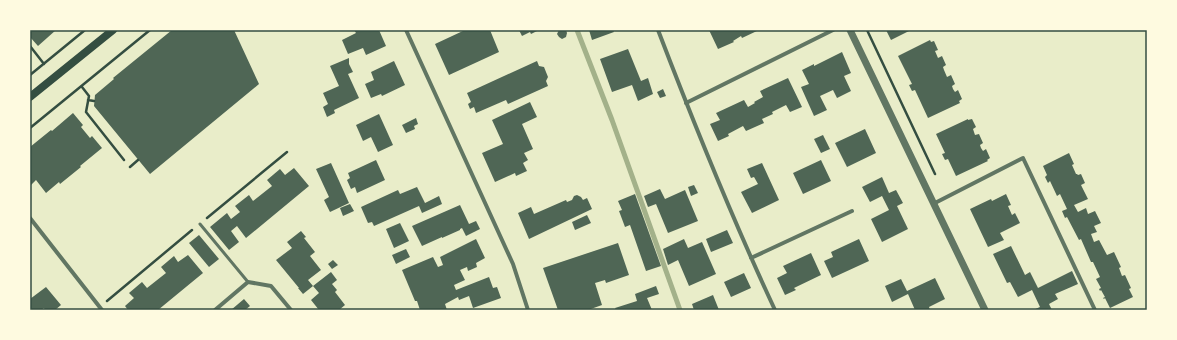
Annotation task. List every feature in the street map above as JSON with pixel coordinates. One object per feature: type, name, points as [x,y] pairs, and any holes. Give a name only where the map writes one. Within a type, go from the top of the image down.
[{"type":"main road","points":[[30,97],[113,30]]},
{"type":"street","points":[[406,30],[513,264],[528,310]]},
{"type":"street","points":[[658,30],[686,103],[751,258],[775,310]]},
{"type":"street","points":[[686,103],[833,30]]},
{"type":"street","points":[[850,30],[985,310]]},
{"type":"street","points":[[933,204],[1023,158],[1095,310]]},
{"type":"street","points":[[751,258],[852,211]]},
{"type":"street","points":[[30,218],[102,310]]},
{"type":"street","points":[[215,310],[248,282],[271,286],[291,310]]},
{"type":"lane","points":[[200,224],[248,282]]},
{"type":"path","points":[[30,75],[85,30]]},
{"type":"path","points":[[30,128],[150,30]]},
{"type":"path","points":[[867,30],[936,177]]},
{"type":"path","points":[[30,46],[44,64]]},
{"type":"path","points":[[82,87],[89,96],[86,112],[124,160]]},
{"type":"path","points":[[88,100],[94,101]]},
{"type":"path","points":[[130,167],[138,160]]},
{"type":"building","points":[[30,30],[56,30],[38,46],[30,37]]},
{"type":"building","points":[[172,30],[234,30],[259,84],[150,174],[94,106],[95,95],[114,79],[113,78]]},
{"type":"building","points":[[354,30],[379,30],[386,46],[366,55],[363,48],[348,54],[342,40],[356,33]]},
{"type":"building","points":[[465,30],[490,30],[499,52],[449,75],[435,44]]},
{"type":"building","points":[[519,30],[539,30],[522,36]]},
{"type":"building","points":[[559,30],[566,30],[566,37],[562,39],[559,37],[557,34]]},
{"type":"building","points":[[589,30],[613,30],[614,32],[592,40]]},
{"type":"building","points":[[709,30],[759,30],[742,38],[741,36],[733,41],[734,42],[718,49]]},
{"type":"building","points":[[886,30],[911,30],[891,40]]},
{"type":"building","points":[[930,40],[931,42],[934,41],[938,50],[935,51],[938,58],[942,56],[946,65],[943,67],[947,77],[951,75],[955,84],[952,86],[953,89],[955,92],[958,90],[962,99],[959,101],[960,103],[928,118],[915,90],[912,91],[909,85],[912,84],[898,56]]},
{"type":"building","points":[[628,49],[641,81],[648,78],[653,94],[638,101],[632,85],[612,92],[600,59]]},
{"type":"building","points":[[842,52],[851,73],[844,76],[851,91],[837,98],[833,90],[820,96],[827,110],[814,116],[801,87],[809,84],[802,70],[814,64],[814,66]]},
{"type":"building","points":[[349,58],[349,64],[353,72],[348,74],[359,98],[334,110],[335,113],[327,117],[323,107],[328,104],[323,93],[339,86],[330,66]]},
{"type":"building","points":[[394,61],[405,85],[382,96],[381,94],[371,98],[365,84],[374,80],[371,72]]},
{"type":"building","points":[[537,61],[539,66],[544,67],[548,77],[546,81],[548,86],[508,104],[506,100],[476,113],[474,107],[470,109],[468,104],[471,102],[467,93]]},
{"type":"building","points":[[788,78],[802,107],[790,112],[786,105],[772,112],[773,114],[762,119],[764,123],[746,131],[743,126],[728,134],[729,136],[718,141],[710,124],[720,120],[716,113],[744,100],[748,107],[763,97],[760,91]]},
{"type":"building","points":[[663,89],[666,96],[660,98],[657,92]]},
{"type":"building","points":[[530,102],[537,117],[522,124],[533,149],[524,153],[528,160],[523,163],[527,171],[516,176],[515,173],[495,182],[482,153],[503,144],[492,120]]},
{"type":"building","points":[[73,113],[83,125],[81,127],[90,138],[92,136],[102,148],[60,184],[59,182],[46,193],[36,180],[31,185],[30,183],[30,147]]},
{"type":"building","points":[[379,114],[393,145],[378,152],[371,137],[363,141],[356,125]]},
{"type":"building","points":[[416,118],[418,124],[414,126],[415,129],[406,133],[402,125]]},
{"type":"building","points":[[968,119],[972,119],[976,127],[973,129],[975,135],[979,134],[983,143],[980,145],[981,148],[983,151],[986,149],[990,158],[987,160],[988,161],[956,176],[948,159],[945,160],[942,154],[945,153],[936,134]]},
{"type":"building","points":[[865,129],[876,153],[847,167],[835,143]]},
{"type":"building","points":[[823,135],[830,149],[821,153],[814,139]]},
{"type":"building","points":[[1069,153],[1074,164],[1072,165],[1076,174],[1081,174],[1085,183],[1081,185],[1088,199],[1074,205],[1078,212],[1086,208],[1088,214],[1095,211],[1101,223],[1094,226],[1097,232],[1091,234],[1094,242],[1099,240],[1107,255],[1114,252],[1121,267],[1119,268],[1122,276],[1125,275],[1131,288],[1129,289],[1133,297],[1110,308],[1105,298],[1103,298],[1105,297],[1101,290],[1100,291],[1099,289],[1101,288],[1096,279],[1100,277],[1093,262],[1091,262],[1081,239],[1079,240],[1067,217],[1065,218],[1062,211],[1067,209],[1060,194],[1057,196],[1050,181],[1048,183],[1045,177],[1047,175],[1043,166]]},
{"type":"building","points":[[376,160],[385,180],[357,193],[355,187],[351,189],[347,180],[350,178],[348,173]]},
{"type":"building","points":[[821,160],[831,181],[803,194],[793,173]]},
{"type":"building","points":[[331,163],[349,203],[330,212],[324,200],[329,197],[316,169]]},
{"type":"building","points":[[762,163],[779,200],[752,213],[741,192],[758,184],[754,177],[751,178],[747,169]]},
{"type":"building","points":[[294,168],[309,186],[246,238],[237,226],[231,231],[239,242],[229,250],[210,227],[227,213],[231,219],[240,212],[235,206],[249,195],[253,201],[272,186],[267,180],[280,169],[285,175]]},
{"type":"building","points":[[882,177],[889,193],[896,190],[903,203],[897,206],[908,229],[882,242],[871,219],[889,210],[882,196],[870,202],[862,187]]},
{"type":"building","points":[[694,185],[698,193],[691,196],[688,187]]},
{"type":"building","points":[[417,187],[425,203],[439,196],[442,204],[422,213],[419,206],[374,226],[372,222],[368,223],[361,207],[398,190],[400,194]]},
{"type":"building","points":[[660,189],[665,199],[685,190],[698,221],[668,233],[656,204],[648,207],[644,196]]},
{"type":"building","points":[[635,194],[661,266],[646,271],[630,225],[625,227],[619,211],[622,210],[618,201]]},
{"type":"building","points":[[1006,194],[1011,205],[1008,206],[1012,215],[1015,213],[1020,223],[1000,233],[1004,240],[988,247],[970,209]]},
{"type":"building","points":[[577,195],[583,200],[587,198],[592,209],[529,239],[518,213],[531,207],[534,214],[566,200],[567,202],[572,200],[574,196]]},
{"type":"building","points":[[350,204],[354,211],[343,216],[340,208]]},
{"type":"building","points":[[460,205],[469,224],[476,221],[480,229],[466,236],[462,228],[422,246],[412,226]]},
{"type":"building","points":[[587,215],[591,223],[575,230],[572,222]]},
{"type":"building","points":[[400,223],[409,241],[394,248],[386,229]]},
{"type":"building","points":[[727,230],[733,243],[711,252],[706,239]]},
{"type":"building","points":[[301,231],[306,237],[304,238],[315,252],[310,256],[321,270],[308,280],[313,286],[303,294],[276,260],[292,248],[287,242]]},
{"type":"building","points":[[199,235],[219,259],[209,267],[189,243]]},
{"type":"building","points":[[476,239],[485,258],[476,263],[477,267],[468,271],[467,267],[460,270],[465,280],[454,285],[456,290],[489,277],[493,288],[497,287],[501,298],[473,308],[469,296],[459,300],[458,297],[445,304],[447,310],[420,310],[402,270],[433,257],[438,267],[443,265],[440,257]]},
{"type":"building","points":[[684,239],[688,248],[702,242],[716,274],[689,286],[678,260],[668,265],[663,249]]},
{"type":"building","points":[[859,239],[869,261],[832,278],[824,261],[833,257],[831,252]]},
{"type":"building","points":[[618,243],[629,275],[606,283],[605,280],[595,283],[602,305],[588,310],[558,310],[543,268]]},
{"type":"building","points":[[1011,246],[1025,275],[1030,272],[1038,288],[1072,271],[1078,284],[1055,294],[1058,299],[1049,304],[1052,310],[1033,310],[1040,307],[1032,290],[1018,297],[1010,282],[1007,283],[993,254]]},
{"type":"building","points":[[406,249],[410,257],[396,264],[392,255]]},
{"type":"building","points":[[811,253],[821,275],[794,288],[796,290],[785,295],[777,278],[787,273],[783,266]]},
{"type":"building","points":[[188,255],[203,273],[158,310],[128,310],[125,306],[134,298],[129,293],[142,282],[147,288],[166,273],[161,267],[174,256],[178,262]]},
{"type":"building","points":[[333,260],[338,265],[332,269],[328,264]]},
{"type":"building","points":[[331,272],[337,280],[332,284],[337,290],[335,292],[345,305],[339,310],[319,310],[311,300],[319,293],[313,286]]},
{"type":"building","points":[[744,273],[751,288],[731,297],[724,282]]},
{"type":"building","points":[[935,278],[945,299],[929,307],[930,310],[915,310],[908,294],[892,302],[885,286],[901,279],[907,291]]},
{"type":"building","points":[[656,286],[659,294],[647,298],[652,310],[616,310],[615,308],[637,301],[635,294]]},
{"type":"building","points":[[46,287],[61,305],[55,310],[45,310],[44,308],[41,310],[30,310],[30,299]]},
{"type":"building","points":[[713,295],[719,310],[694,310],[692,304]]},
{"type":"building","points":[[244,299],[250,306],[245,310],[231,310]]},
{"type":"waterway","points":[[577,30],[612,120],[680,310]]}]
